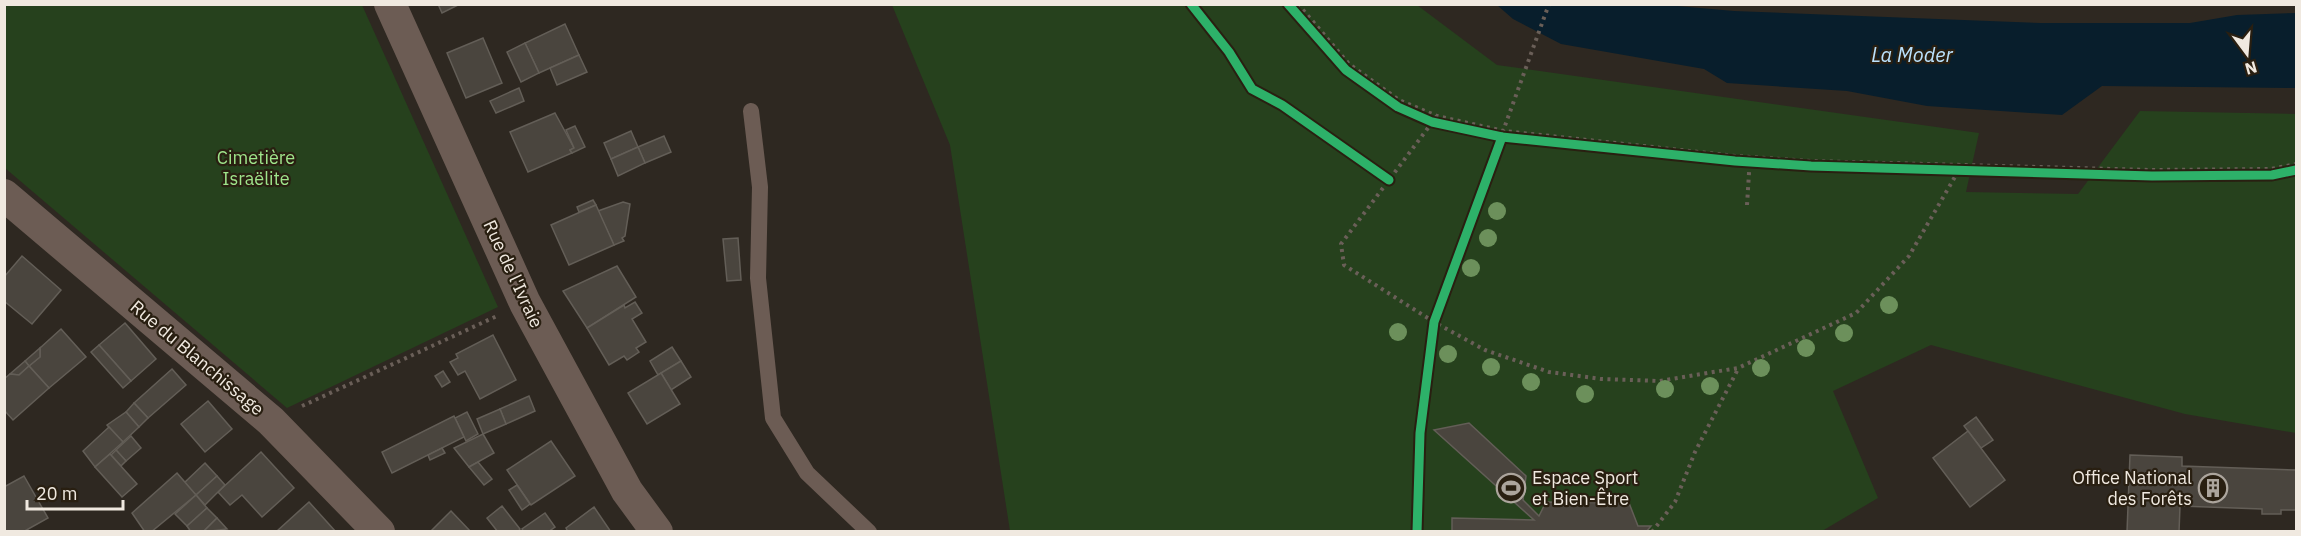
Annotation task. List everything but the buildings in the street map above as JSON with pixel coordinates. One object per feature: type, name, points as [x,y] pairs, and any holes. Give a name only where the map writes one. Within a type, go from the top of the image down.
[{"type":"street","name":"Rue de l'Ivraie","points":[[390,4],[525,303],[627,491],[657,531]]},
{"type":"street","name":"Rue du Blanchissage","points":[[4,195],[271,420],[379,531]]},
{"type":"lane","points":[[751,111],[760,187],[758,278],[773,418],[807,473],[869,531]]},
{"type":"path","points":[[1288,4],[1346,69],[1398,107],[1435,119],[1503,134],[1750,159],[1962,166],[2152,176],[2296,170]]},
{"type":"path","points":[[1298,4],[1327,41],[1357,70],[1399,100],[1435,119]]},
{"type":"path","points":[[1417,531],[1420,433],[1434,322],[1549,4]]},
{"type":"path","points":[[1252,89],[1282,105],[1389,180]]},
{"type":"path","points":[[1435,119],[1341,244],[1344,265],[1434,322],[1485,350],[1549,372],[1601,380],[1659,381],[1738,368],[1856,313],[1909,256],[1962,166]]},
{"type":"path","points":[[1748,205],[1750,159]]},
{"type":"path","points":[[2272,172],[2296,164]]},
{"type":"path","points":[[2272,172],[2296,175]]},
{"type":"path","points":[[271,420],[525,303]]},
{"type":"path","points":[[1652,531],[1675,502],[1695,452],[1738,368]]},
{"type":"green space","name":"Cimetière Israëlite","points":[[5,4],[362,5],[498,307],[287,408],[5,168]]},
{"type":"green space","points":[[892,5],[1417,5],[1497,65],[1979,133],[1966,192],[2078,194],[2140,111],[2296,114],[2296,433],[2185,414],[1931,345],[1833,391],[1878,498],[1822,531],[1010,531],[950,145]]},
{"type":"water","name":"La Moder","points":[[1655,4],[1734,11],[2041,23],[2190,23],[2237,15],[2296,13],[2296,88],[2102,86],[2062,115],[1927,106],[1847,91],[1727,83],[1704,69],[1561,44],[1513,19],[1497,5]]},
{"type":"cycle path","points":[[1191,4],[1229,52],[1252,89],[1282,105],[1389,180]]},
{"type":"cycle path","points":[[1288,4],[1346,70],[1398,107],[1432,122],[1502,137],[1735,161],[1811,166],[2152,176],[2272,175],[2296,170]]},
{"type":"cycle path","points":[[1417,532],[1420,433],[1434,322],[1502,137]]},
{"type":"place","name":"Espace Sport et Bien-Être","points":[[1511,488]]},
{"type":"place","name":"Office National des Forêts","points":[[2213,488]]}]
